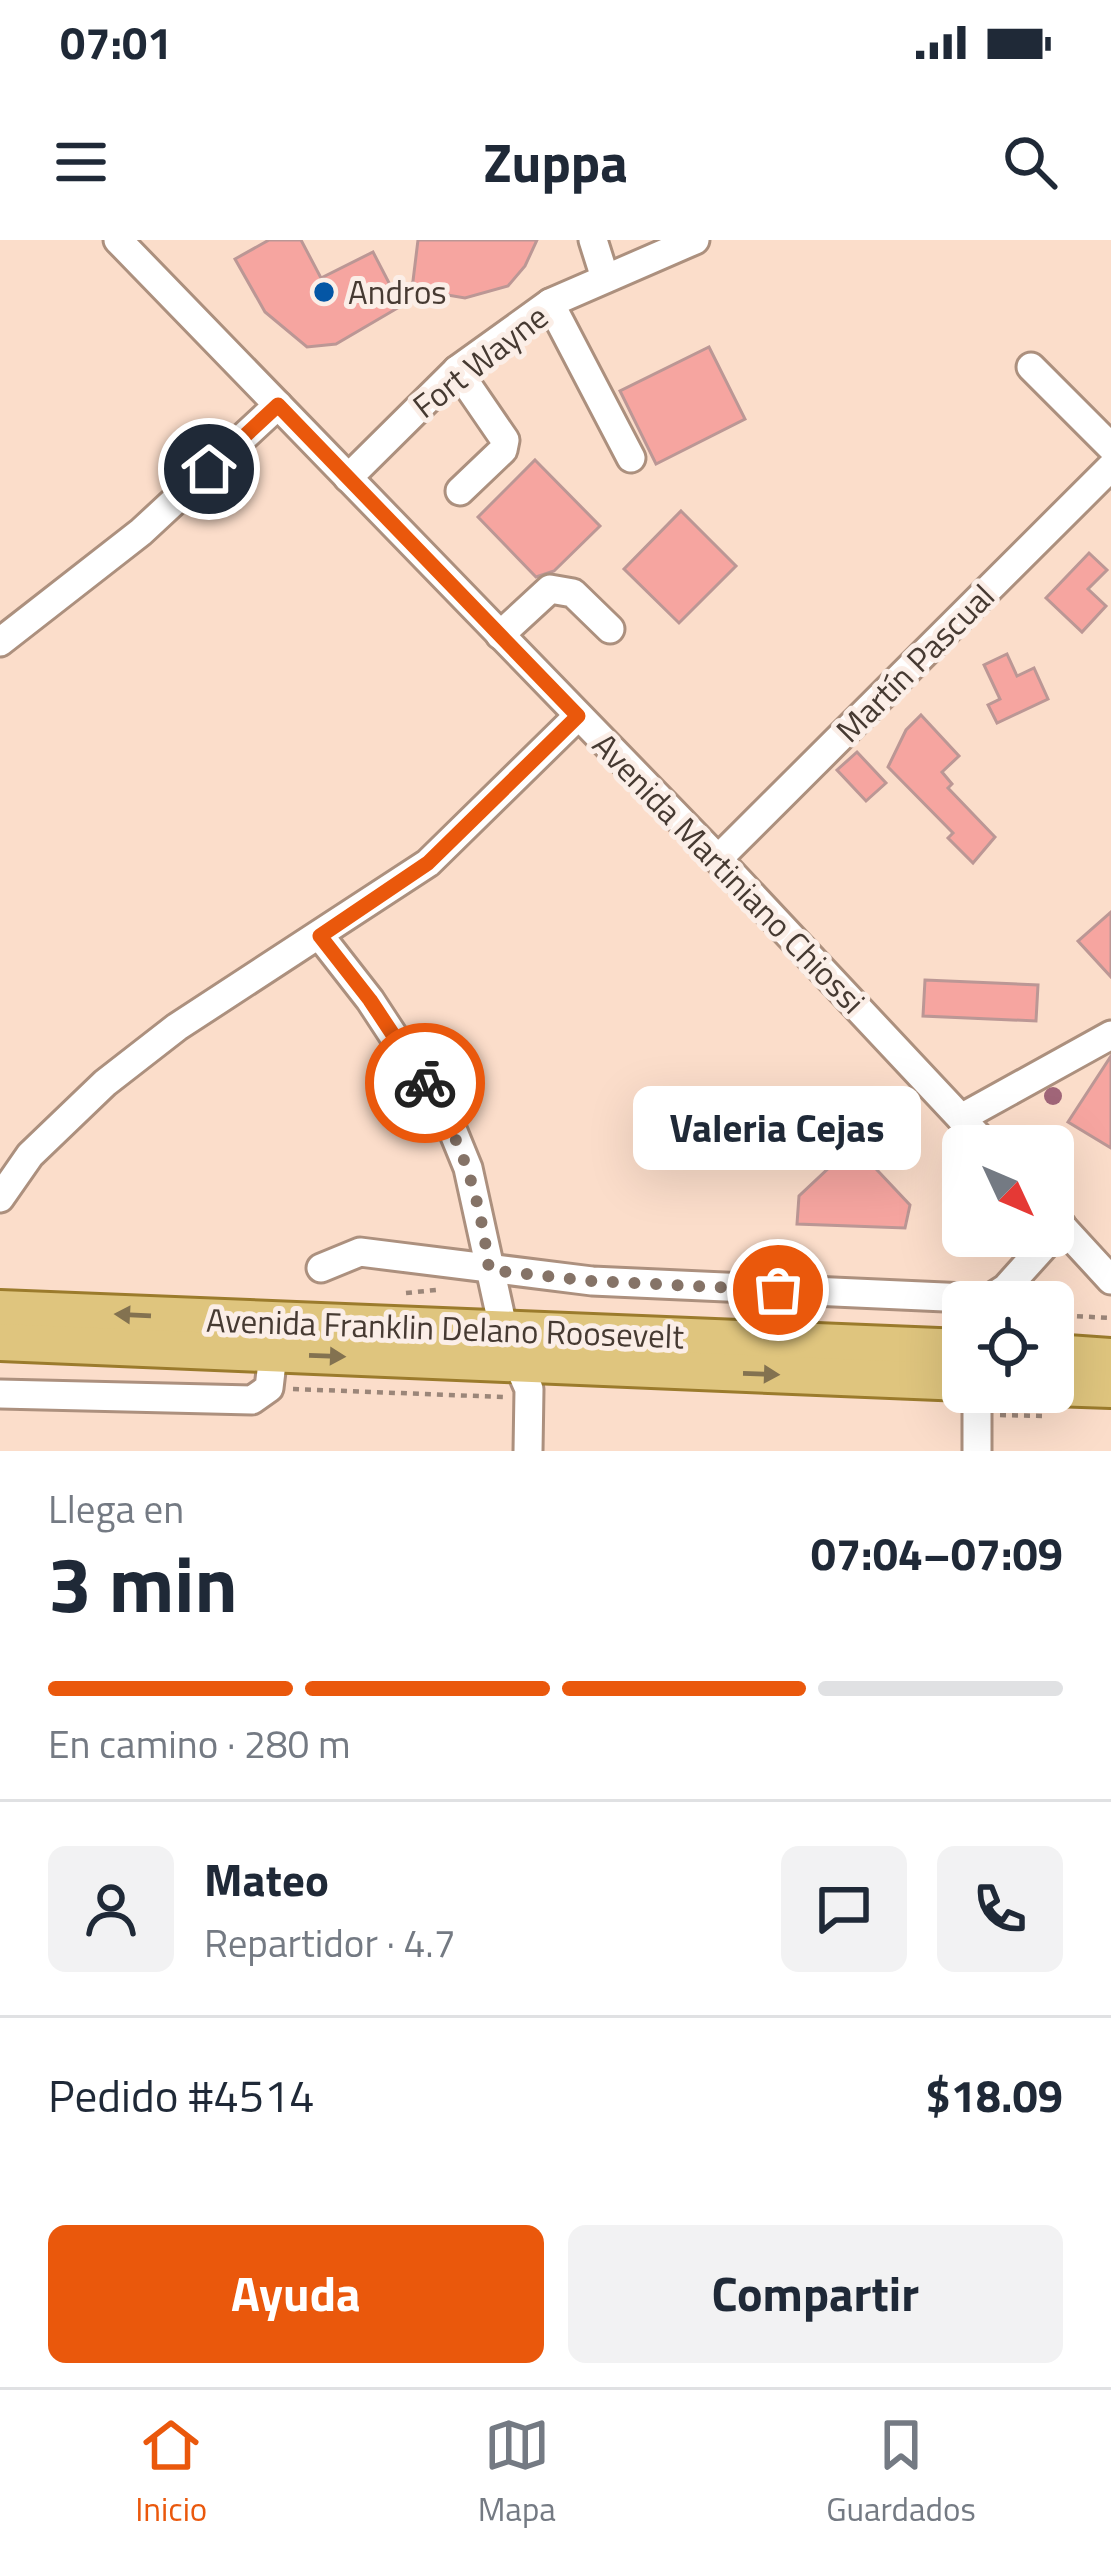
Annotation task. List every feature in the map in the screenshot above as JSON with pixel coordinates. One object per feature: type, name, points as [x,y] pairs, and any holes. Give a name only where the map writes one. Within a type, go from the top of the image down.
[{"type":"main road","name":"Avenida Franklin Delano Roosevelt","points":[[0,1309],[942,1380]]},
{"type":"main road","name":"Avenida Franklin Delano Roosevelt","points":[[0,1342],[273,1354],[511,1348],[942,1348]]},
{"type":"main road","points":[[1074,1354],[1111,1357]]},
{"type":"main road","points":[[1074,1388],[1111,1390]]},
{"type":"street","name":"Avenida Martiniano Chiossi","points":[[118,240],[718,859],[968,1125]]},
{"type":"street","points":[[593,240],[605,278]]},
{"type":"street","name":"Fort Wayne","points":[[348,478],[457,370],[550,303],[695,240]]},
{"type":"street","points":[[550,303],[631,458]]},
{"type":"street","points":[[1030,367],[1111,447]]},
{"type":"street","points":[[457,370],[506,440],[503,450],[460,491]]},
{"type":"street","points":[[0,642],[141,532],[278,405]]},
{"type":"street","name":"Martín Pascual","points":[[718,859],[1111,467]]},
{"type":"street","points":[[500,635],[550,589],[573,593],[610,628]]},
{"type":"street","points":[[0,1198],[29,1155],[105,1083],[177,1027],[428,863],[578,716]]},
{"type":"street","points":[[320,936],[370,1000],[448,1119],[484,1222],[489,1270],[511,1348],[529,1389],[528,1451]]},
{"type":"street","points":[[961,1118],[1111,1035]]},
{"type":"street","points":[[1074,1239],[1111,1280]]},
{"type":"street","points":[[321,1268],[360,1252],[592,1281],[989,1299],[1006,1288],[1030,1257]]},
{"type":"street","name":"Avenida Franklin Delano Roosevelt","points":[[0,1394],[252,1400],[269,1388],[273,1354]]},
{"type":"street","points":[[976,1451],[977,1413]]},
{"type":"path","points":[[1074,1316],[1111,1318]]},
{"type":"building","name":"Andros","points":[[269,240],[301,240],[321,278],[373,252],[401,306],[336,344],[307,347],[265,312],[235,259]]},
{"type":"building","points":[[418,240],[537,240],[525,266],[508,286],[465,298],[412,289]]},
{"type":"building","points":[[709,347],[745,419],[656,464],[620,391]]},
{"type":"building","points":[[535,460],[600,526],[554,571],[536,577],[478,517]]},
{"type":"building","points":[[681,511],[736,566],[679,623],[624,569]]},
{"type":"building","points":[[1089,553],[1107,570],[1088,589],[1106,606],[1082,632],[1046,598]]},
{"type":"building","points":[[1007,654],[1017,676],[1034,668],[1048,699],[997,723],[988,705],[1000,699],[984,665]]},
{"type":"building","points":[[921,715],[959,756],[942,772],[952,784],[948,788],[995,837],[973,863],[948,838],[953,833],[888,767],[906,730]]},
{"type":"building","points":[[857,752],[886,783],[866,801],[837,770]]},
{"type":"building","points":[[1111,912],[1111,977],[1078,941]]},
{"type":"building","points":[[925,980],[1038,985],[1036,1021],[923,1016]]},
{"type":"building","points":[[1111,1056],[1111,1148],[1068,1122]]},
{"type":"building","points":[[848,1150],[862,1154],[910,1205],[905,1228],[797,1224],[799,1196]]},
{"type":"way so far","points":[[425,1083],[448,1119],[468,1168],[484,1222],[489,1270],[592,1281],[778,1290]]},
{"type":"place","name":"Andros","points":[[324,292]]},
{"type":"place","name":"Valeria Cejas","points":[[778,1290]]},
{"type":"route","points":[[209,469],[278,405],[578,716],[428,863],[320,936],[425,1083]]}]
